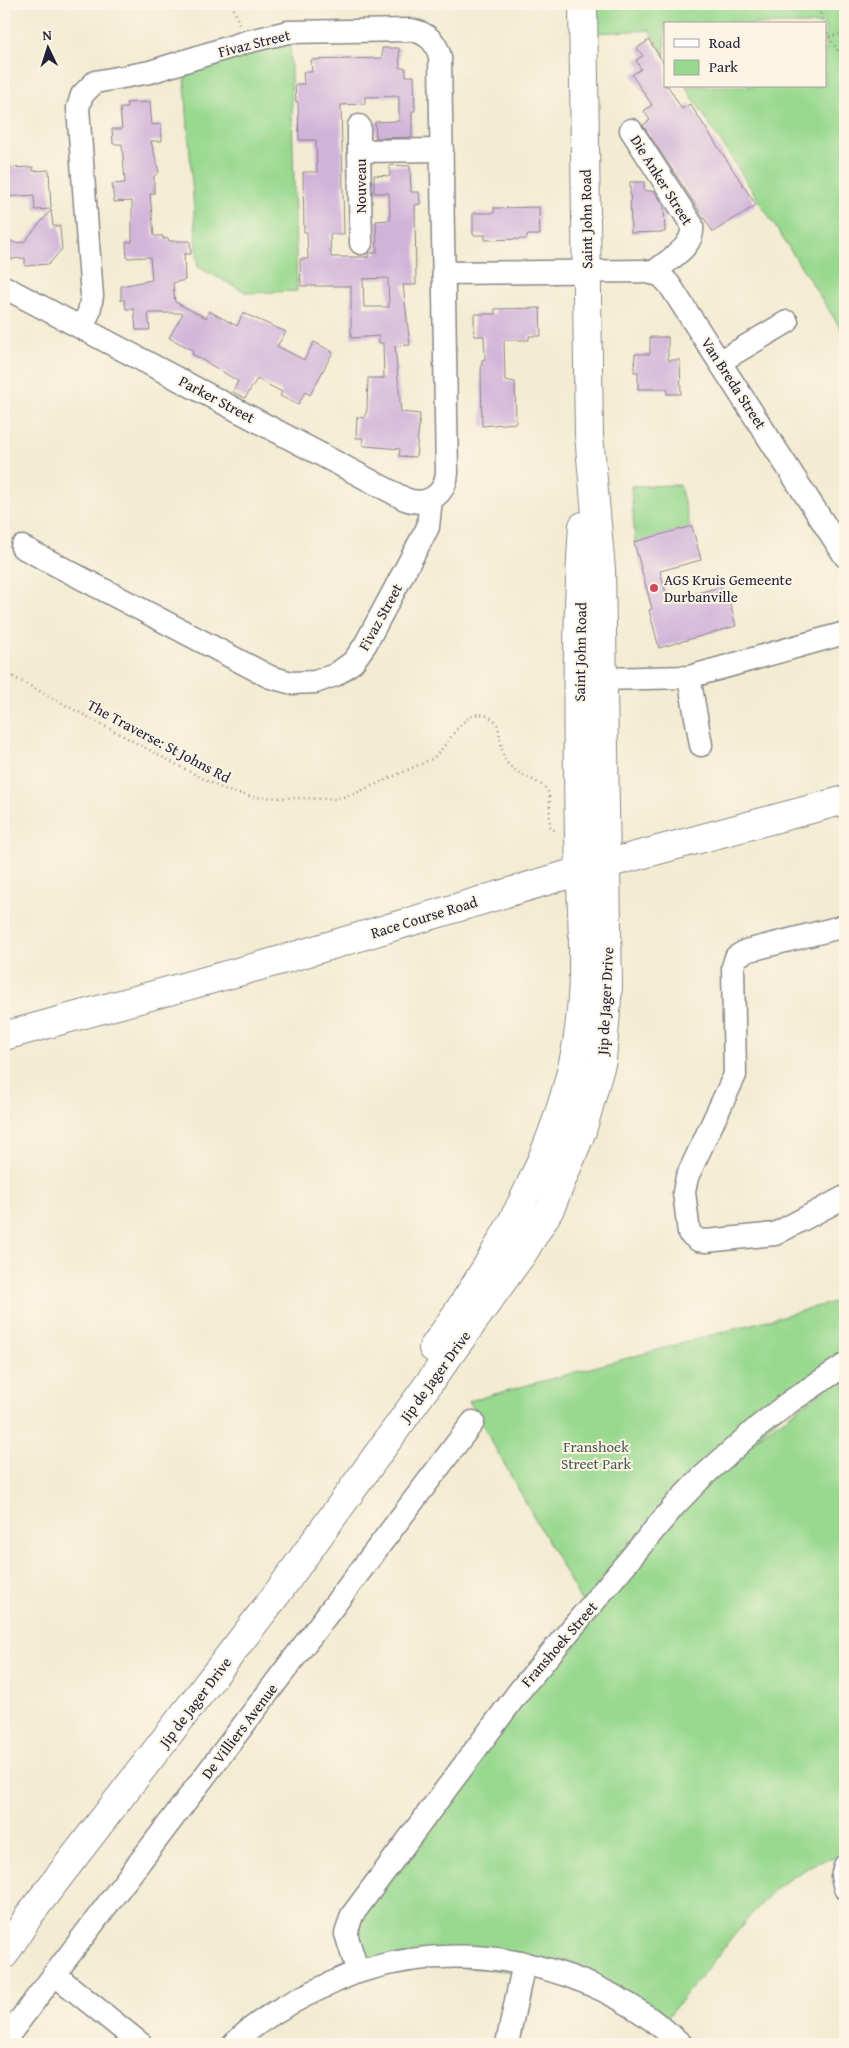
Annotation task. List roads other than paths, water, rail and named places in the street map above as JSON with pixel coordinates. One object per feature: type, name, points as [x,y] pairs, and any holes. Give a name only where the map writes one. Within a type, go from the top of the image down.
[{"type":"main road","name":"Saint John Road","points":[[583,4],[589,434],[601,570],[602,680],[593,867]]},
{"type":"main road","name":"Saint John Road","points":[[589,434],[581,558],[593,867]]},
{"type":"main road","name":"Race Course Road","points":[[4,1036],[278,961],[593,867],[845,800]]},
{"type":"main road","name":"Jip de Jager Drive","points":[[4,1944],[30,1914],[276,1596],[523,1253],[550,1209],[582,1131],[602,1060],[608,976],[593,867]]},
{"type":"main road","name":"Jip de Jager Drive","points":[[4,1956],[30,1914]]},
{"type":"street","name":"Fivaz Street","points":[[22,548],[270,677],[304,684],[336,675],[360,654],[428,527],[431,500],[443,488],[447,473],[440,57],[436,44],[425,34],[411,30],[288,32],[246,42],[150,72],[100,80],[90,85],[82,95],[78,108],[92,296],[89,312],[82,328]]},
{"type":"street","points":[[359,126],[360,151]]},
{"type":"street","name":"Die Anker Street","points":[[631,130],[692,225],[693,236],[688,244],[654,272]]},
{"type":"street","name":"Nouveau","points":[[361,243],[360,151],[442,150]]},
{"type":"street","points":[[444,273],[654,272]]},
{"type":"street","name":"Van Breda Street","points":[[654,272],[669,284],[721,362],[837,526],[845,556]]},
{"type":"street","name":"Parker Street","points":[[4,287],[405,499],[418,503],[431,500]]},
{"type":"street","points":[[721,362],[787,322]]},
{"type":"street","points":[[602,680],[689,677],[845,633]]},
{"type":"street","points":[[689,677],[701,745]]},
{"type":"street","points":[[845,926],[746,951],[736,957],[733,967],[735,1075],[687,1177],[684,1192],[689,1232],[698,1240],[706,1241],[774,1234],[845,1197]]},
{"type":"street","name":"Franshoek Street","points":[[358,1972],[346,1934],[352,1915],[520,1690],[588,1612],[645,1539],[701,1478],[771,1417],[845,1365]]},
{"type":"street","name":"De Villiers Avenue","points":[[4,2041],[474,1422]]},
{"type":"street","points":[[845,1866],[842,1876],[845,1888]]},
{"type":"street","points":[[234,2044],[268,2016],[305,1996],[358,1972],[388,1963],[451,1957],[487,1958],[524,1964],[588,1982],[617,1997],[653,2021],[681,2044]]},
{"type":"street","points":[[507,2044],[524,1964]]},
{"type":"street","points":[[54,1974],[141,2044]]},
{"type":"place","name":"AGS Kruis Gemeente Durbanville","points":[[654,588]]},
{"type":"park label","name":"Franshoek Street Park","points":[[596,1454]]}]
